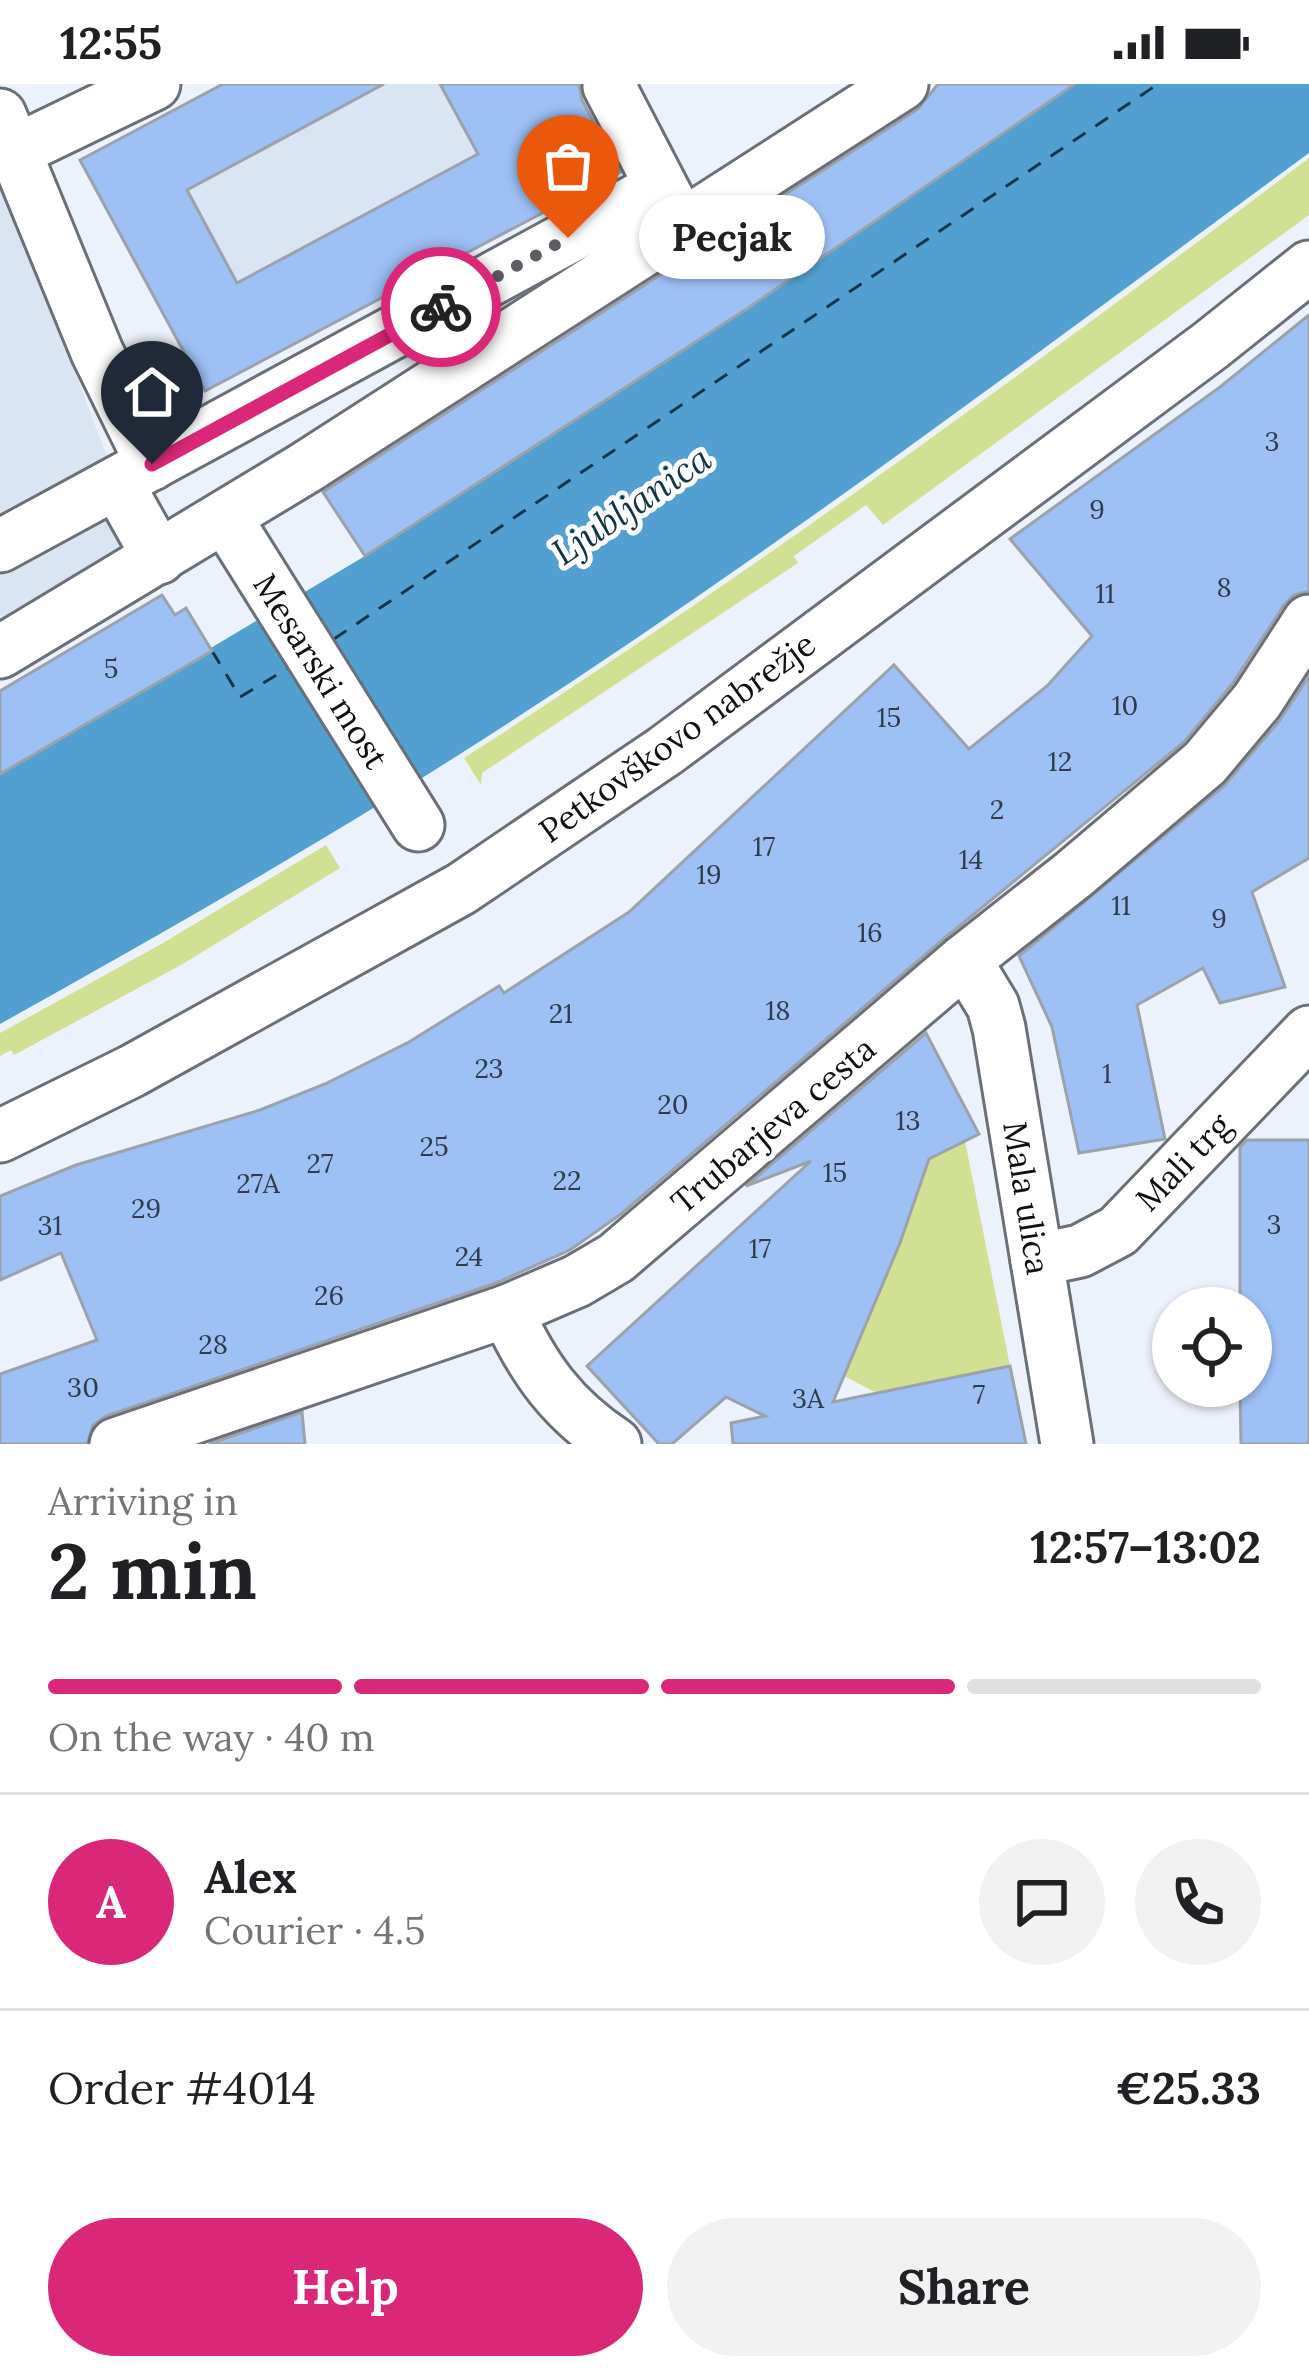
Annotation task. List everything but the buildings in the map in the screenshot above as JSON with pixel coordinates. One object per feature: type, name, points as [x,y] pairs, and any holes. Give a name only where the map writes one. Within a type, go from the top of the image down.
[{"type":"street","points":[[154,84],[7,134],[97,352],[158,558]]},
{"type":"street","points":[[612,84],[672,206]]},
{"type":"street","points":[[0,546],[134,474],[672,206],[902,84]]},
{"type":"street","points":[[0,652],[225,517],[672,206]]},
{"type":"street","name":"Petkovškovo nabrežje","points":[[0,1136],[132,1071],[665,751],[1224,359],[1309,267]]},
{"type":"street","name":"Mesarski most","points":[[225,517],[418,825]]},
{"type":"street","name":"Trubarjeva cesta","points":[[116,1444],[507,1311],[577,1281],[616,1258],[1205,763],[1257,701],[1309,621]]},
{"type":"street","name":"Mala ulica","points":[[965,960],[993,1006],[999,1028],[1067,1444]]},
{"type":"street","name":"Mali trg","points":[[1037,1260],[1080,1251],[1118,1231],[1309,1032]]},
{"type":"street","points":[[507,1311],[528,1357],[555,1394],[584,1424],[615,1444]]},
{"type":"shaded area","points":[[260,84],[574,84],[613,158],[213,367],[103,166]]},
{"type":"shaded area","points":[[0,174],[117,483],[145,536],[0,621]]},
{"type":"green space","points":[[1309,158],[1309,215],[883,525],[866,505],[794,556],[798,563],[482,773],[481,785],[464,758],[680,615],[892,466]]},
{"type":"green space","points":[[326,845],[340,868],[181,965],[14,1055],[11,1050],[0,1056],[0,1033]]},
{"type":"green space","points":[[965,1141],[1010,1366],[940,1381],[892,1401],[844,1376],[876,1298],[911,1169]]},
{"type":"water","name":"Ljubljanica","points":[[1075,84],[1309,84],[1309,153],[906,449],[598,664],[311,846],[0,1024],[0,774],[365,556],[748,308]]},
{"type":"ferry route","points":[[334,639],[1158,84]]},
{"type":"ferry route","points":[[212,651],[240,697],[290,667]]},
{"type":"way so far","points":[[441,307],[568,238]]},
{"type":"place","name":"Pecjak","points":[[568,238]]},
{"type":"route","points":[[152,464],[441,307]]}]
